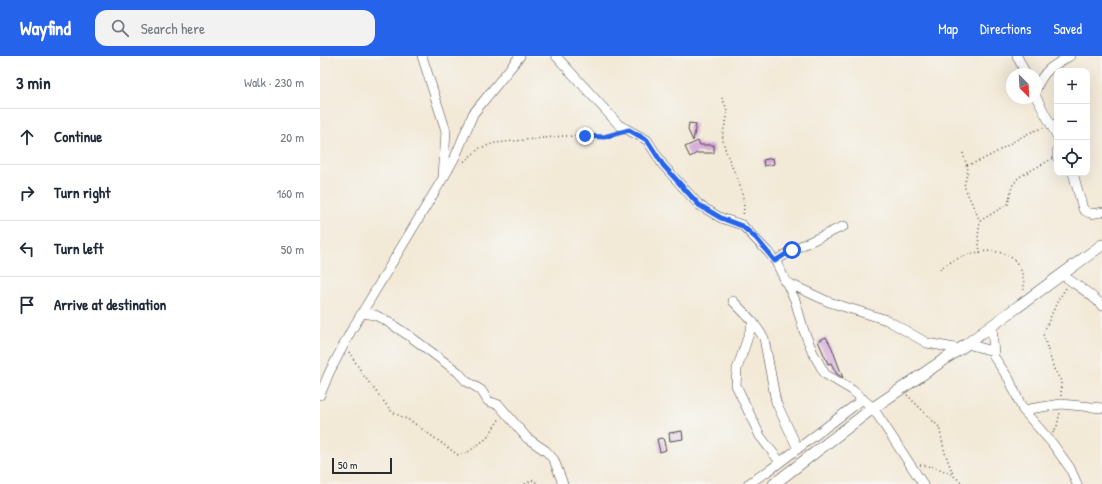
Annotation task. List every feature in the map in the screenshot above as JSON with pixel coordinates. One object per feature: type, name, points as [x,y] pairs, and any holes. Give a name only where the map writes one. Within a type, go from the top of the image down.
[{"type":"main road","points":[[774,484],[873,408],[902,390],[1023,304],[1067,278],[1102,245]]},
{"type":"street","points":[[320,395],[342,348],[454,160],[473,114],[520,56]]},
{"type":"street","points":[[557,56],[613,119],[647,140],[663,165],[701,207],[742,226],[756,238],[775,261],[795,300],[807,338],[825,374],[863,399],[873,408],[923,484]]},
{"type":"street","points":[[1016,56],[1023,68]]},
{"type":"street","points":[[1042,76],[1049,68],[1070,56]]},
{"type":"street","points":[[426,57],[446,131],[443,178]]},
{"type":"street","points":[[1040,104],[1054,130]]},
{"type":"street","points":[[1074,176],[1084,209],[1088,213],[1093,214],[1102,212]]},
{"type":"street","points":[[775,261],[796,248],[844,226]]},
{"type":"street","points":[[1067,278],[1097,300],[1102,306]]},
{"type":"street","points":[[784,281],[828,302],[887,320],[928,343],[993,351]]},
{"type":"street","points":[[733,301],[753,322],[764,338],[776,402],[798,448]]},
{"type":"street","points":[[362,313],[375,314],[417,341],[460,373],[466,381],[481,390],[487,401],[499,405],[510,416],[527,438],[541,446],[552,457],[563,484]]},
{"type":"street","points":[[753,322],[737,370],[736,385],[760,436],[780,462]]},
{"type":"street","points":[[992,326],[993,351],[998,365],[1009,379],[1023,410],[1049,440],[1070,468],[1077,484]]},
{"type":"street","points":[[748,484],[780,462],[863,399]]},
{"type":"street","points":[[1023,410],[1062,404],[1102,408]]},
{"type":"path","points":[[722,98],[727,113],[722,131],[723,138],[729,158],[742,186],[745,202],[742,226]]},
{"type":"path","points":[[967,165],[986,158],[1032,132],[1040,129],[1054,132]]},
{"type":"path","points":[[458,166],[480,148],[495,143],[564,136],[604,137],[629,130]]},
{"type":"path","points":[[963,153],[967,165],[964,186],[980,221],[978,236],[980,253]]},
{"type":"path","points":[[980,221],[1008,204],[1012,186],[1019,177],[1054,159]]},
{"type":"path","points":[[940,269],[950,262],[980,253],[997,252],[1012,257],[1017,262],[1023,274],[1023,304]]},
{"type":"path","points":[[1049,440],[1057,426],[1062,404],[1061,381],[1054,370],[1043,334],[1067,278]]},
{"type":"path","points":[[342,348],[350,352],[360,370],[392,412],[411,421],[458,454],[463,455],[467,453],[487,438],[498,420],[510,416]]},
{"type":"path","points":[[902,390],[939,427],[945,453],[953,474],[963,484]]},
{"type":"path","points":[[911,465],[930,466],[953,474]]},
{"type":"path","points":[[525,484],[532,480],[538,484]]},
{"type":"building","points":[[689,123],[696,124],[693,141],[688,130]]},
{"type":"building","points":[[698,141],[700,145],[714,145],[714,153],[697,153],[690,157],[685,147]]},
{"type":"building","points":[[773,158],[774,164],[764,166],[763,160]]},
{"type":"building","points":[[826,337],[832,348],[843,378],[836,373],[831,363],[828,364],[818,341]]},
{"type":"building","points":[[682,431],[683,439],[670,441],[669,433]]},
{"type":"building","points":[[663,438],[666,450],[660,452],[657,439]]},
{"type":"route","points":[[585,136],[604,137],[629,130],[635,133],[647,140],[656,157],[701,207],[721,218],[742,226],[756,238],[775,261],[792,250]]}]
